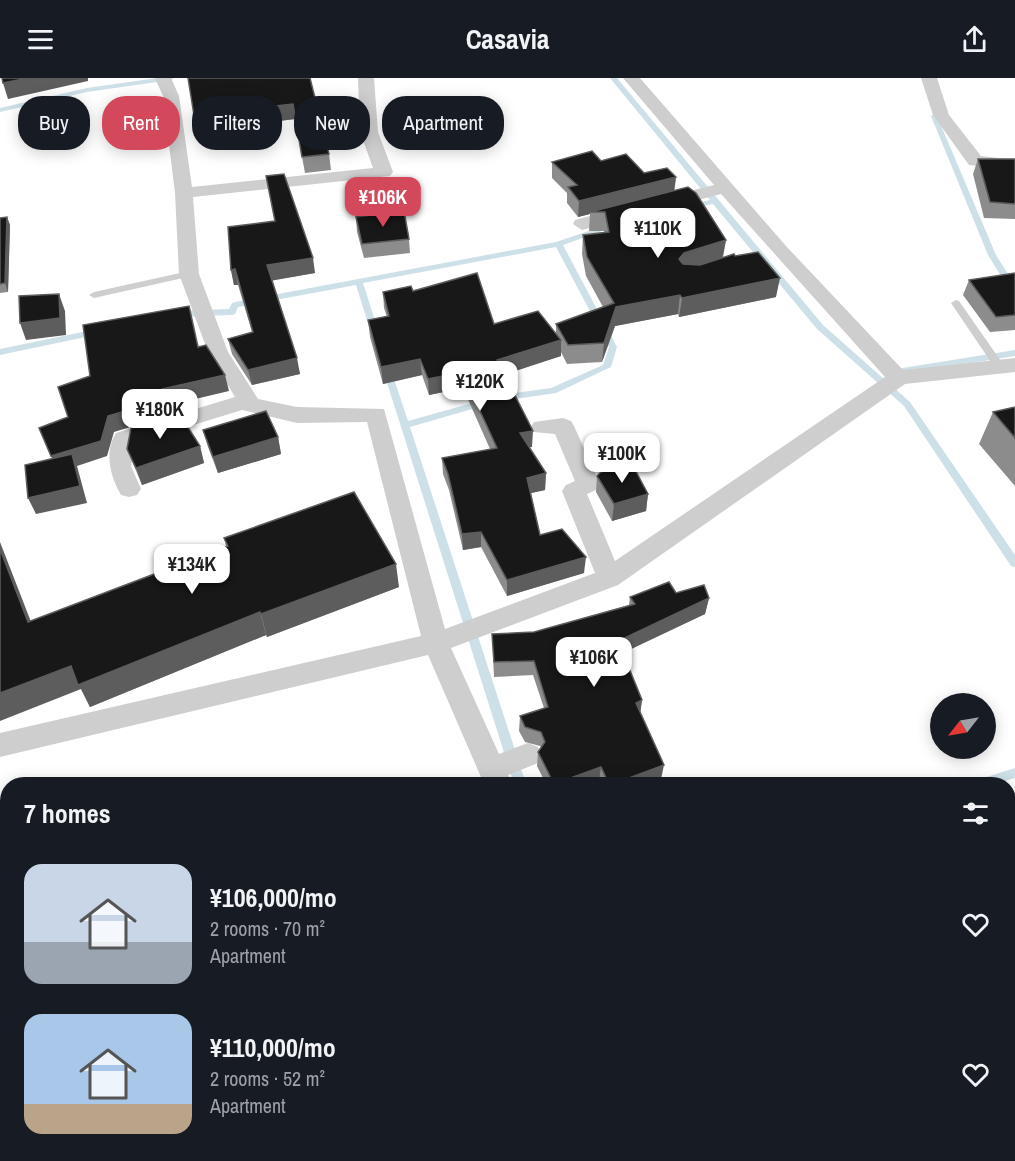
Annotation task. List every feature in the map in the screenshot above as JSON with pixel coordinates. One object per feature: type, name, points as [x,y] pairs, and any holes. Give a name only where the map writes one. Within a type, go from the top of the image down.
[{"type":"street","points":[[163,78],[171,96],[184,193],[189,274],[218,352],[250,405],[297,416],[376,414],[444,640],[495,777],[528,755]]},
{"type":"street","points":[[184,193],[384,172],[369,132],[366,78]]},
{"type":"street","points":[[631,78],[890,378]]},
{"type":"street","points":[[929,78],[941,115],[975,161],[1015,165]]},
{"type":"street","points":[[582,224],[725,188]]},
{"type":"street","points":[[756,257],[779,250]]},
{"type":"street","points":[[0,745],[444,640],[609,578],[890,378],[1001,361]]},
{"type":"street","points":[[129,489],[120,466],[124,438],[248,401]]},
{"type":"street","points":[[542,427],[563,426],[588,484],[574,491],[609,578]]},
{"type":"lane","points":[[94,295],[189,274]]},
{"type":"lane","points":[[956,303],[1001,361]]},
{"type":"building","points":[[2,78],[28,78],[3,83]]},
{"type":"building","points":[[188,78],[310,78],[314,96],[294,96],[294,110],[293,104],[282,105],[282,96],[192,96],[192,103]]},
{"type":"building","points":[[301,150],[328,150],[329,154],[302,157]]},
{"type":"building","points":[[592,151],[601,161],[626,154],[644,173],[667,168],[676,177],[579,201],[568,187],[577,185],[552,162]]},
{"type":"building","points":[[978,159],[1015,159],[1015,204],[990,202]]},
{"type":"building","points":[[284,174],[313,258],[267,265],[297,358],[248,370],[228,339],[253,332],[235,269],[231,270],[228,227],[275,221],[266,176]]},
{"type":"building","points":[[688,187],[696,193],[726,240],[684,253],[679,259],[683,264],[700,265],[734,254],[735,256],[758,252],[780,278],[682,298],[680,295],[616,307],[604,343],[568,345],[556,324],[614,303],[587,257],[583,235],[609,232],[605,212],[590,212]]},
{"type":"building","points":[[404,211],[409,239],[362,244],[356,217]]},
{"type":"building","points":[[7,217],[5,283],[0,284],[0,218]]},
{"type":"building","points":[[477,273],[494,324],[538,311],[561,340],[497,360],[533,431],[520,433],[546,473],[527,478],[540,535],[562,529],[586,557],[507,580],[481,532],[462,534],[442,458],[497,448],[462,372],[428,379],[420,359],[381,367],[368,320],[389,316],[383,292],[411,286],[413,291]]},
{"type":"building","points":[[1015,273],[1015,315],[996,317],[969,280]]},
{"type":"building","points":[[59,294],[60,318],[20,323],[19,296]]},
{"type":"building","points":[[189,306],[198,347],[206,345],[225,375],[162,389],[168,398],[108,416],[101,441],[51,456],[39,428],[68,417],[58,387],[90,376],[83,325]]},
{"type":"building","points":[[1015,407],[1015,438],[993,412]]},
{"type":"building","points":[[266,411],[278,437],[213,457],[203,430]]},
{"type":"building","points":[[179,413],[200,446],[136,468],[127,449],[131,428]]},
{"type":"building","points":[[72,454],[80,486],[28,498],[25,465]]},
{"type":"building","points":[[632,464],[648,494],[614,504],[597,476],[601,472]]},
{"type":"building","points":[[354,492],[396,564],[261,614],[260,612],[78,685],[71,666],[0,693],[0,549],[28,622],[228,546],[224,538]]},
{"type":"building","points":[[669,582],[676,593],[704,585],[709,598],[618,641],[642,700],[636,703],[664,765],[632,777],[606,777],[601,767],[573,777],[550,777],[538,752],[545,742],[541,732],[525,727],[520,716],[548,707],[534,661],[494,662],[492,634],[534,632],[635,604],[630,597]]},
{"type":"waterway","points":[[0,110],[87,90],[171,78]]},
{"type":"waterway","points":[[613,78],[820,327],[907,404],[1015,563]]},
{"type":"waterway","points":[[934,116],[992,255],[1015,292]]},
{"type":"waterway","points":[[691,207],[715,201]]},
{"type":"waterway","points":[[558,244],[609,227]]},
{"type":"waterway","points":[[176,314],[232,312],[235,305],[558,244]]},
{"type":"waterway","points":[[501,398],[553,391],[607,367],[613,347],[558,244]]},
{"type":"waterway","points":[[359,282],[375,333]]},
{"type":"waterway","points":[[0,352],[97,332]]},
{"type":"waterway","points":[[896,372],[1015,353]]},
{"type":"waterway","points":[[387,370],[518,777]]},
{"type":"waterway","points":[[405,425],[483,403]]},
{"type":"waterway","points":[[1003,777],[1015,773]]}]
